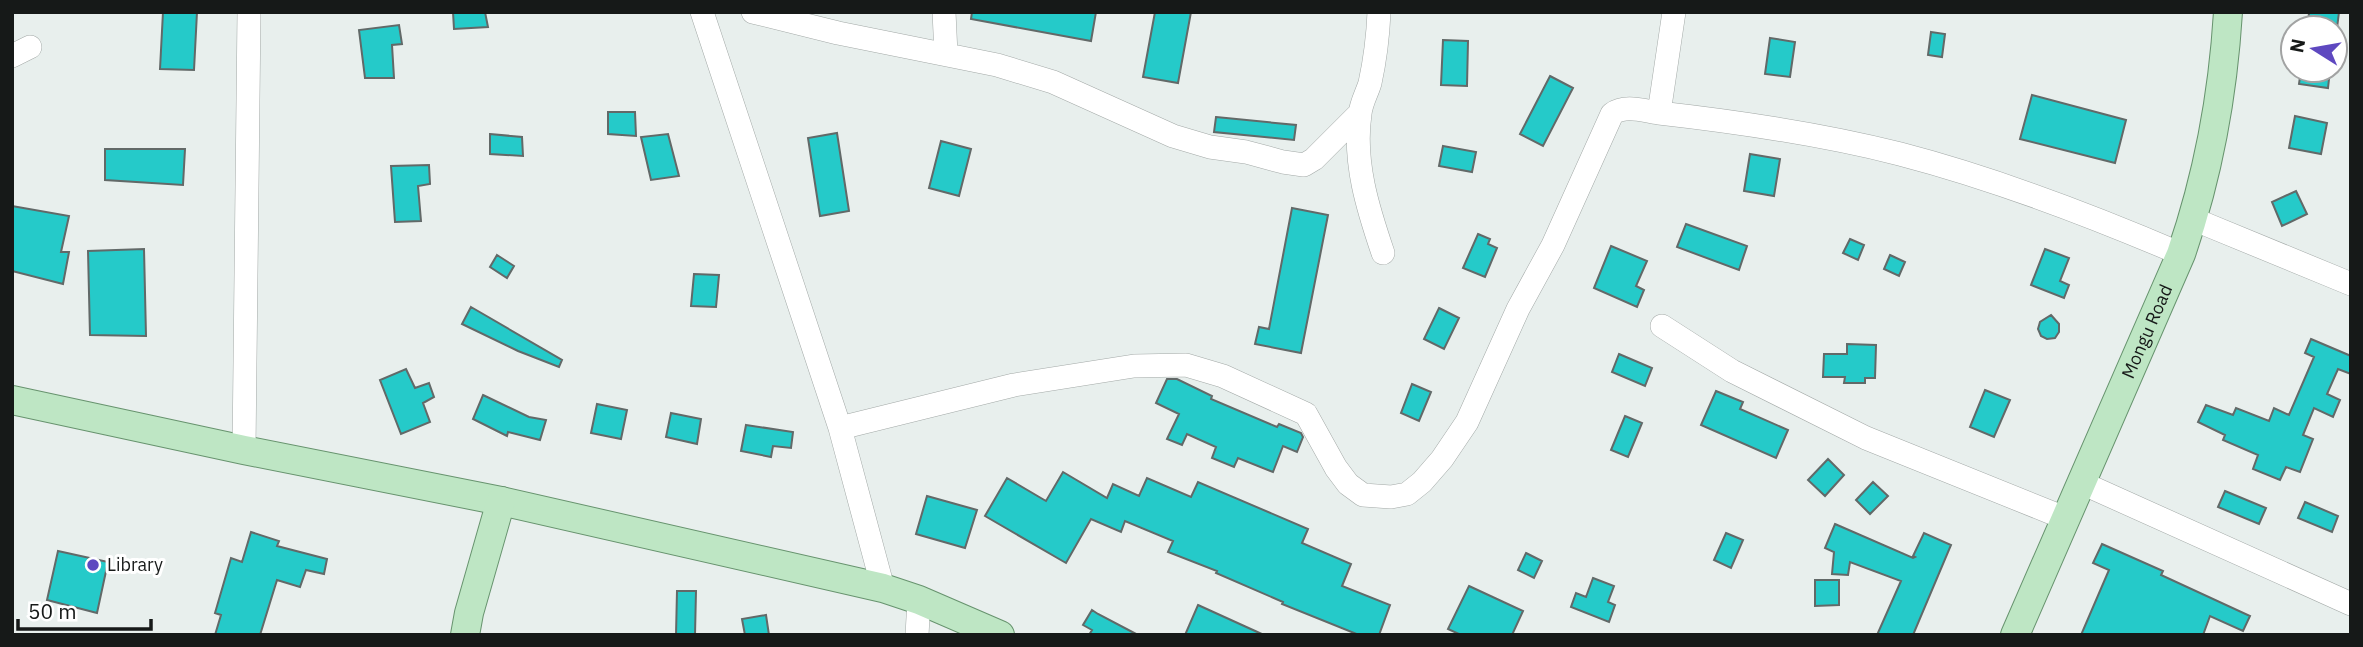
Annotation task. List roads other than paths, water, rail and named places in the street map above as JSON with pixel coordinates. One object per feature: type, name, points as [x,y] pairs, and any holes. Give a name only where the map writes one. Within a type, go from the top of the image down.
[{"type":"main road","name":"Mongu Road","points":[[2015,635],[2181,254],[2193,219],[2207,162],[2225,56],[2228,12]]},
{"type":"main road","points":[[12,400],[501,501],[883,588],[919,600],[1000,635]]},
{"type":"main road","points":[[465,635],[472,600],[501,501]]},
{"type":"street","points":[[244,450],[249,12]]},
{"type":"street","points":[[702,12],[840,428],[883,588]]},
{"type":"street","points":[[754,12],[838,33],[997,65],[1053,82],[1173,136],[1210,147],[1247,152],[1293,164],[1304,165],[1314,159],[1360,113]]},
{"type":"street","points":[[944,12],[946,54]]},
{"type":"street","points":[[1379,12],[1378,36],[1369,84],[1360,113],[1360,169],[1367,207],[1383,253]]},
{"type":"street","points":[[1659,113],[1674,12]]},
{"type":"street","points":[[840,428],[1014,385],[1134,366],[1186,365],[1223,376],[1306,414],[1336,468],[1348,484],[1363,495],[1391,497],[1407,494],[1442,459],[1467,422],[1518,309],[1553,245],[1602,132],[1612,114],[1627,109],[1758,126],[1900,154],[2114,225],[2181,254]]},
{"type":"street","points":[[2193,219],[2351,284]]},
{"type":"street","points":[[1662,326],[1732,371],[1867,438],[2067,519]]},
{"type":"street","points":[[2082,483],[2351,604]]},
{"type":"street","points":[[916,635],[919,600]]},
{"type":"place","name":"Library","points":[[93,565]]}]
